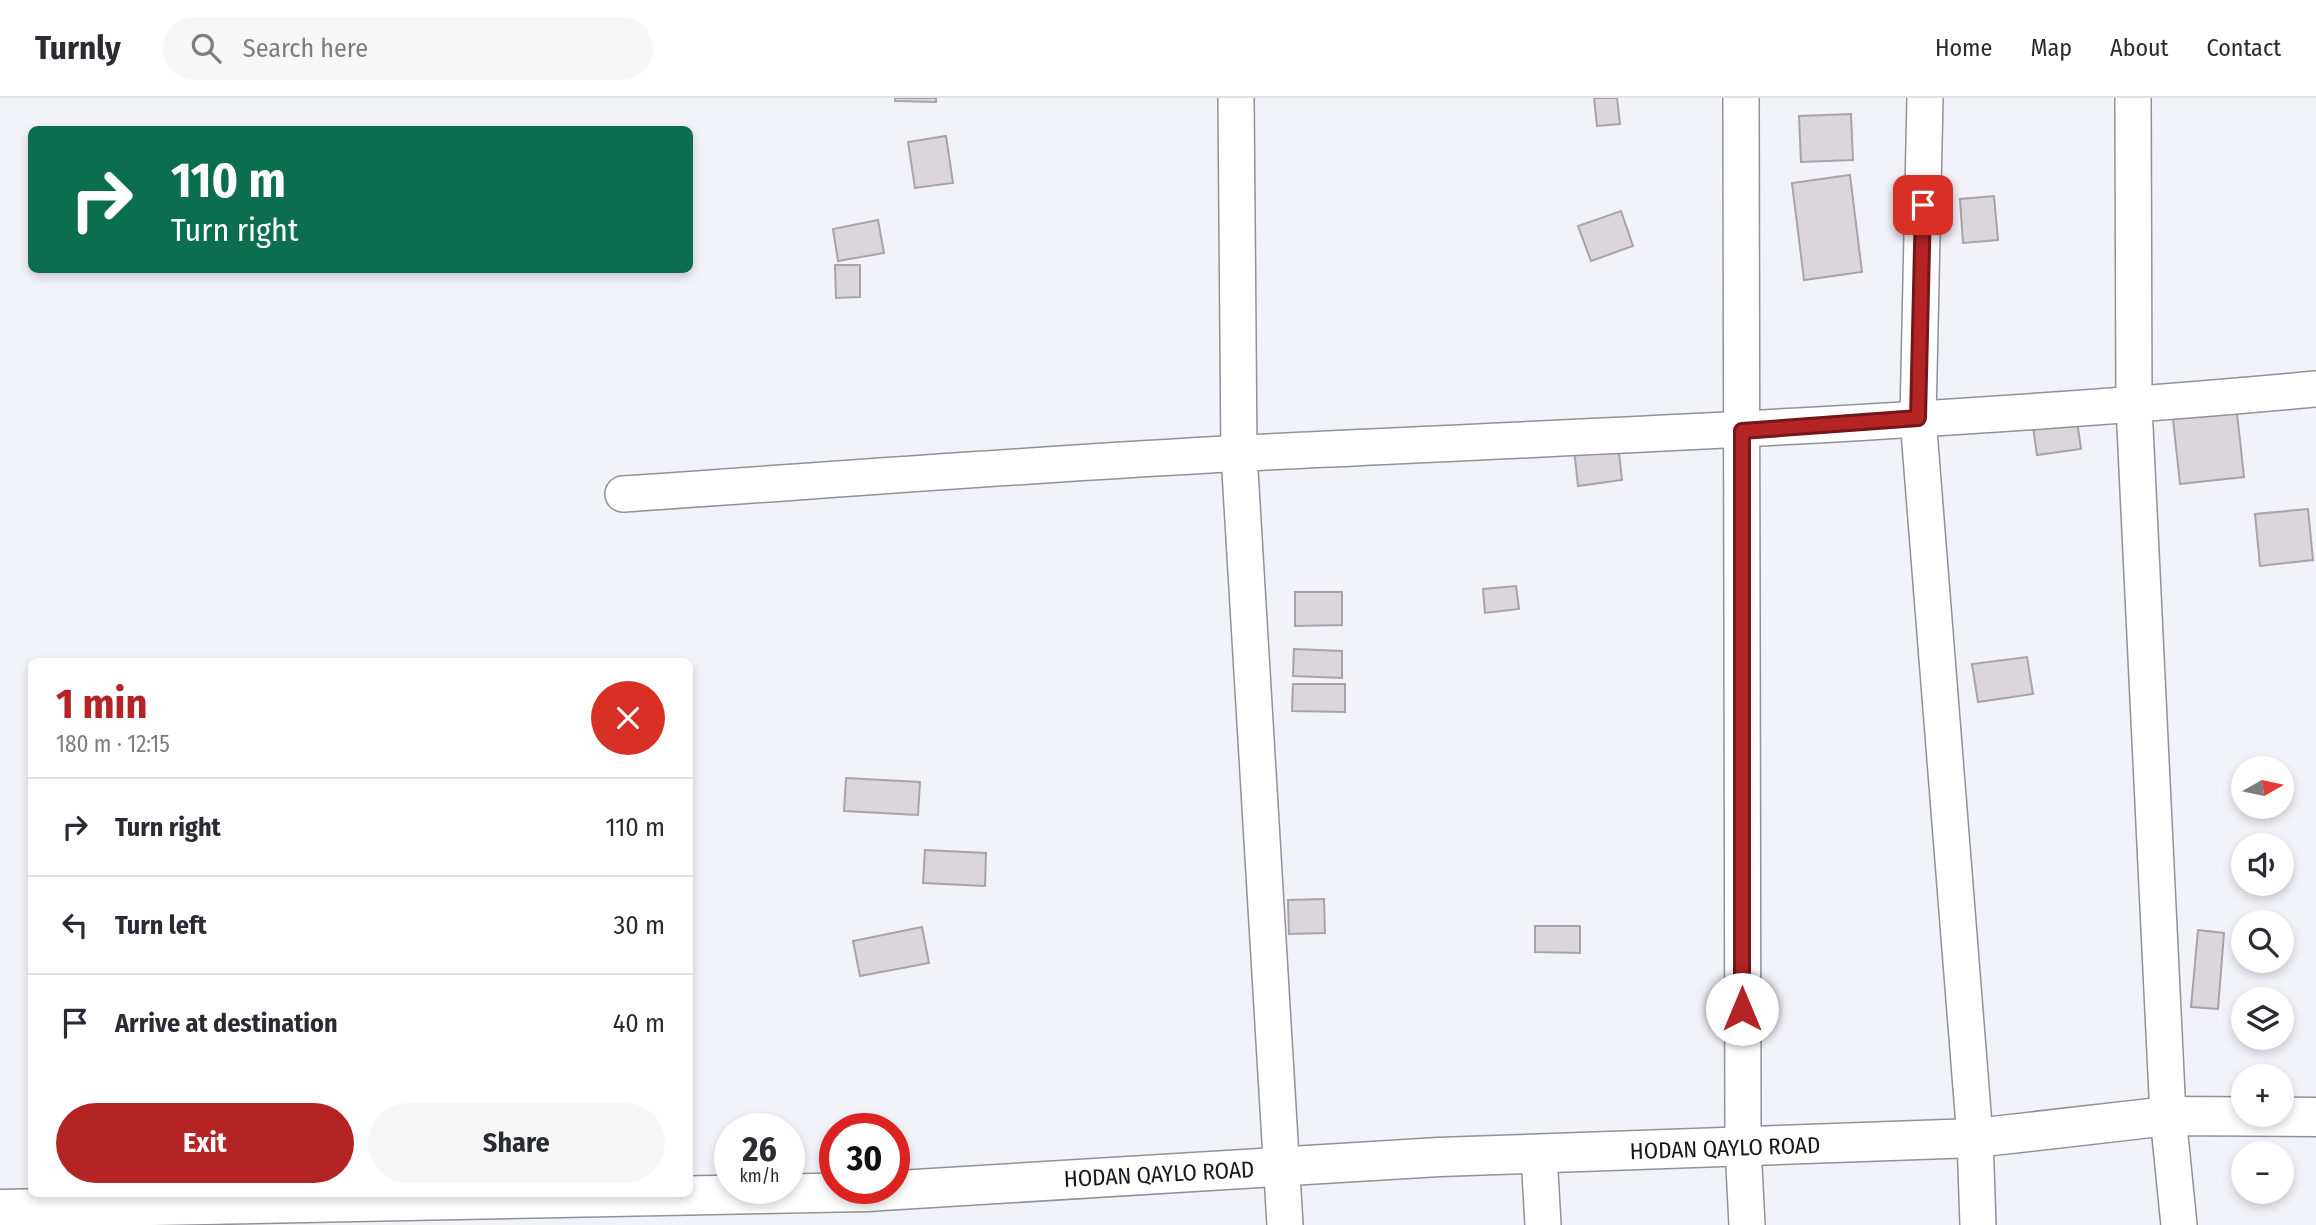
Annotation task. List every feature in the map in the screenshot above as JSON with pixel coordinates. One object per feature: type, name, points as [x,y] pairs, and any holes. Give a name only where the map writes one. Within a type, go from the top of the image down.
[{"type":"street","points":[[1236,98],[1239,454],[1285,1225]]},
{"type":"street","points":[[1741,98],[1743,1147],[1747,1225]]},
{"type":"street","points":[[1925,98],[1918,418],[1975,1138],[1978,1225]]},
{"type":"street","points":[[2133,98],[2134,406],[2168,1116],[2179,1225]]},
{"type":"street","points":[[623,494],[1239,454],[1742,431],[2134,406],[2316,389]]},
{"type":"street","name":"HODAN QAYLO ROAD","points":[[693,1195],[866,1192],[1539,1154],[1975,1138],[2168,1116],[2316,1117]]},
{"type":"street","points":[[1539,1154],[1543,1225]]},
{"type":"street","name":"HODAN QAYLO ROAD","points":[[0,1209],[611,1197]]},
{"type":"building","points":[[895,98],[936,98],[936,102],[895,101]]},
{"type":"building","points":[[1594,98],[1617,98],[1620,124],[1597,126]]},
{"type":"building","points":[[1851,114],[1853,160],[1801,162],[1799,116]]},
{"type":"building","points":[[946,136],[953,183],[915,188],[908,142]]},
{"type":"building","points":[[1850,175],[1862,272],[1804,280],[1792,183]]},
{"type":"building","points":[[1994,196],[1998,240],[1963,243],[1960,199]]},
{"type":"building","points":[[1621,211],[1633,246],[1591,261],[1578,226]]},
{"type":"building","points":[[878,220],[884,253],[838,261],[833,229]]},
{"type":"building","points":[[835,265],[860,265],[860,297],[836,298]]},
{"type":"building","points":[[2237,413],[2244,477],[2180,484],[2173,419]]},
{"type":"building","points":[[2076,414],[2081,449],[2037,455],[2032,420]]},
{"type":"building","points":[[1618,444],[1622,480],[1578,486],[1574,449]]},
{"type":"building","points":[[2308,509],[2313,560],[2260,566],[2255,514]]},
{"type":"building","points":[[1516,586],[1519,609],[1485,613],[1483,589]]},
{"type":"building","points":[[1295,592],[1342,592],[1342,625],[1295,626]]},
{"type":"building","points":[[1294,649],[1342,651],[1342,678],[1293,676]]},
{"type":"building","points":[[2027,657],[2033,694],[1978,702],[1972,664]]},
{"type":"building","points":[[1293,684],[1345,684],[1345,712],[1292,711]]},
{"type":"building","points":[[846,778],[920,782],[918,815],[844,811]]},
{"type":"building","points":[[925,850],[986,853],[985,886],[923,883]]},
{"type":"building","points":[[1324,899],[1325,933],[1289,934],[1288,900]]},
{"type":"building","points":[[1535,926],[1580,926],[1580,953],[1535,952]]},
{"type":"building","points":[[922,927],[929,963],[860,976],[853,941]]},
{"type":"building","points":[[2198,930],[2224,933],[2218,1009],[2191,1007]]},
{"type":"route","points":[[1742,1009],[1742,431],[1918,418],[1923,205]]}]
